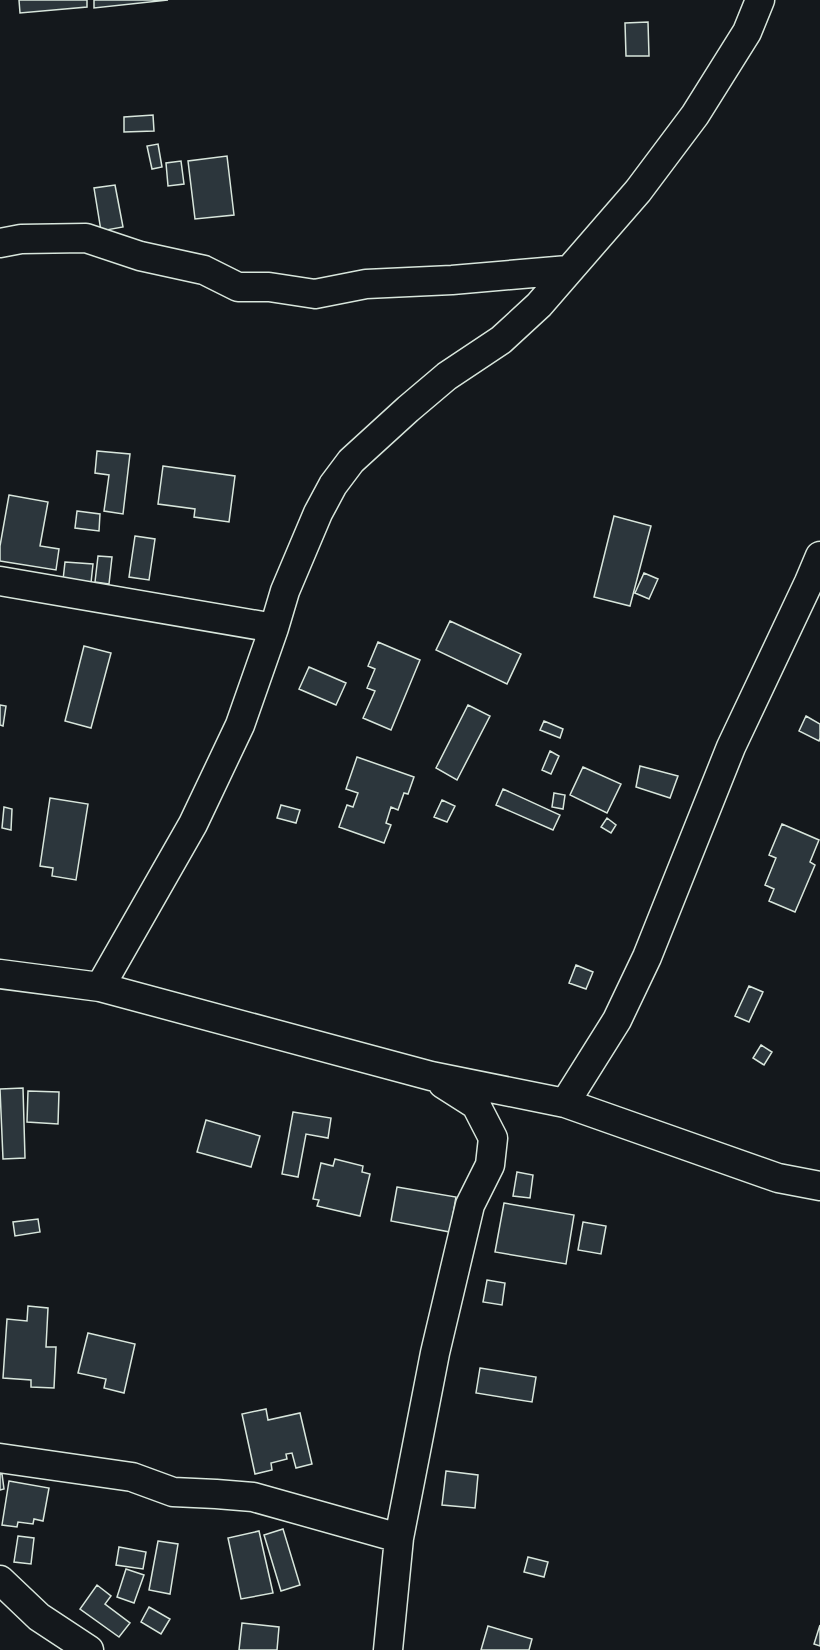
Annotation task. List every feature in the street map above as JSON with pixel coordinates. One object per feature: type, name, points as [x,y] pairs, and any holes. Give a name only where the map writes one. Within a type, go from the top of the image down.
[{"type":"street","points":[[100,987],[193,824],[240,725],[285,591],[318,513],[333,485],[351,461],[408,409],[447,376],[501,340],[539,305],[638,191],[694,115],[747,32],[760,0]]},
{"type":"street","points":[[0,243],[21,239],[86,238],[140,256],[204,270],[238,287],[269,287],[315,294],[366,284],[452,280],[568,270]]},
{"type":"street","points":[[565,1103],[617,1020],[647,957],[731,747],[820,556]]},
{"type":"street","points":[[0,581],[274,628]]},
{"type":"street","points":[[0,974],[100,987],[431,1076],[565,1103],[778,1178],[820,1186]]},
{"type":"street","points":[[388,1650],[399,1538],[435,1353],[470,1205],[490,1165],[492,1138],[476,1106],[431,1076]]},
{"type":"street","points":[[0,1458],[132,1477],[172,1492],[253,1497],[399,1538]]},
{"type":"street","points":[[0,1580],[39,1617],[89,1650]]},
{"type":"building","points":[[19,0],[87,0],[87,7],[20,13]]},
{"type":"building","points":[[94,0],[168,0],[94,8]]},
{"type":"building","points":[[648,22],[649,56],[626,56],[625,23]]},
{"type":"building","points":[[153,115],[154,131],[124,132],[124,117]]},
{"type":"building","points":[[158,144],[162,167],[152,169],[147,146]]},
{"type":"building","points":[[227,156],[234,215],[195,219],[188,161]]},
{"type":"building","points":[[181,161],[184,184],[168,186],[166,163]]},
{"type":"building","points":[[115,185],[123,227],[101,231],[94,188]]},
{"type":"building","points":[[97,451],[130,454],[123,514],[104,511],[109,475],[95,473]]},
{"type":"building","points":[[163,466],[235,476],[229,522],[194,517],[195,509],[158,504]]},
{"type":"building","points":[[9,495],[48,502],[40,546],[59,549],[56,570],[0,561],[0,546]]},
{"type":"building","points":[[77,511],[100,514],[99,531],[75,528]]},
{"type":"building","points":[[614,516],[651,526],[630,606],[594,597]]},
{"type":"building","points":[[135,536],[155,539],[149,580],[129,577]]},
{"type":"building","points":[[98,556],[112,557],[109,584],[95,582]]},
{"type":"building","points":[[65,562],[93,564],[91,583],[63,580]]},
{"type":"building","points":[[644,573],[658,579],[649,599],[635,593]]},
{"type":"building","points":[[450,621],[521,654],[507,684],[436,650]]},
{"type":"building","points":[[378,642],[420,660],[391,730],[363,718],[375,691],[367,688],[375,669],[368,666]]},
{"type":"building","points":[[84,646],[111,653],[91,728],[65,721]]},
{"type":"building","points":[[309,667],[346,683],[336,705],[299,689]]},
{"type":"building","points":[[0,705],[6,706],[3,726],[0,725]]},
{"type":"building","points":[[468,705],[490,716],[457,780],[436,768]]},
{"type":"building","points":[[806,716],[820,724],[819,741],[799,731]]},
{"type":"building","points":[[544,721],[563,729],[560,738],[540,730]]},
{"type":"building","points":[[550,751],[559,756],[551,774],[542,770]]},
{"type":"building","points":[[357,757],[414,777],[408,794],[404,793],[398,810],[391,807],[386,823],[391,825],[384,843],[339,827],[347,805],[353,807],[358,793],[346,789]]},
{"type":"building","points":[[640,766],[678,776],[670,798],[636,787]]},
{"type":"building","points":[[583,767],[621,784],[607,813],[570,795]]},
{"type":"building","points":[[503,789],[560,815],[553,830],[496,805]]},
{"type":"building","points":[[554,793],[565,795],[563,809],[552,807]]},
{"type":"building","points":[[50,798],[88,804],[76,880],[52,876],[53,868],[40,866]]},
{"type":"building","points":[[442,800],[455,806],[447,822],[434,817]]},
{"type":"building","points":[[281,805],[300,810],[296,823],[277,818]]},
{"type":"building","points":[[4,807],[12,809],[11,830],[2,828]]},
{"type":"building","points":[[607,818],[616,825],[611,833],[601,827]]},
{"type":"building","points":[[782,824],[819,840],[810,862],[815,865],[795,912],[769,901],[774,889],[765,885],[776,858],[769,855]]},
{"type":"building","points":[[576,965],[593,972],[586,989],[569,983]]},
{"type":"building","points":[[749,986],[763,992],[749,1022],[735,1016]]},
{"type":"building","points":[[761,1045],[772,1052],[764,1065],[753,1058]]},
{"type":"building","points":[[23,1088],[25,1158],[3,1159],[0,1089]]},
{"type":"building","points":[[28,1091],[59,1092],[58,1124],[27,1122]]},
{"type":"building","points":[[293,1112],[331,1118],[328,1138],[306,1134],[298,1177],[282,1174]]},
{"type":"building","points":[[206,1120],[260,1136],[251,1167],[197,1152]]},
{"type":"building","points":[[335,1159],[363,1166],[362,1172],[370,1174],[360,1216],[317,1206],[319,1200],[313,1199],[321,1163],[333,1166]]},
{"type":"building","points":[[517,1172],[533,1175],[530,1198],[513,1196]]},
{"type":"building","points":[[397,1187],[456,1197],[450,1232],[391,1221]]},
{"type":"building","points":[[504,1203],[574,1215],[566,1264],[495,1252]]},
{"type":"building","points":[[38,1219],[40,1232],[15,1236],[13,1222]]},
{"type":"building","points":[[583,1222],[606,1226],[601,1254],[578,1250]]},
{"type":"building","points":[[487,1280],[505,1283],[502,1305],[483,1302]]},
{"type":"building","points":[[28,1306],[48,1308],[46,1347],[56,1347],[54,1388],[31,1387],[31,1380],[3,1378],[7,1319],[27,1321]]},
{"type":"building","points":[[88,1333],[135,1344],[124,1393],[104,1388],[106,1379],[78,1373]]},
{"type":"building","points":[[480,1368],[536,1377],[532,1402],[476,1393]]},
{"type":"building","points":[[266,1409],[268,1420],[300,1413],[312,1464],[296,1468],[292,1453],[286,1454],[287,1459],[271,1463],[272,1470],[255,1474],[242,1414]]},
{"type":"building","points":[[446,1471],[478,1475],[475,1508],[442,1505]]},
{"type":"building","points":[[0,1474],[2,1474],[4,1489],[0,1490]]},
{"type":"building","points":[[9,1481],[49,1488],[43,1521],[34,1519],[33,1524],[18,1522],[17,1527],[2,1525]]},
{"type":"building","points":[[283,1529],[300,1585],[281,1591],[264,1535]]},
{"type":"building","points":[[259,1531],[273,1593],[241,1599],[228,1538]]},
{"type":"building","points":[[18,1536],[34,1538],[31,1564],[14,1562]]},
{"type":"building","points":[[158,1541],[178,1544],[170,1594],[149,1590]]},
{"type":"building","points":[[119,1547],[146,1552],[143,1569],[116,1565]]},
{"type":"building","points":[[528,1557],[548,1562],[544,1577],[524,1572]]},
{"type":"building","points":[[126,1569],[144,1575],[134,1603],[117,1597]]},
{"type":"building","points":[[97,1585],[111,1596],[105,1604],[130,1623],[119,1637],[80,1609]]},
{"type":"building","points":[[149,1607],[170,1619],[161,1634],[141,1622]]},
{"type":"building","points":[[242,1623],[279,1627],[277,1650],[239,1650]]},
{"type":"building","points":[[820,1625],[820,1646],[814,1644]]},
{"type":"building","points":[[488,1626],[532,1639],[529,1650],[481,1650]]}]
